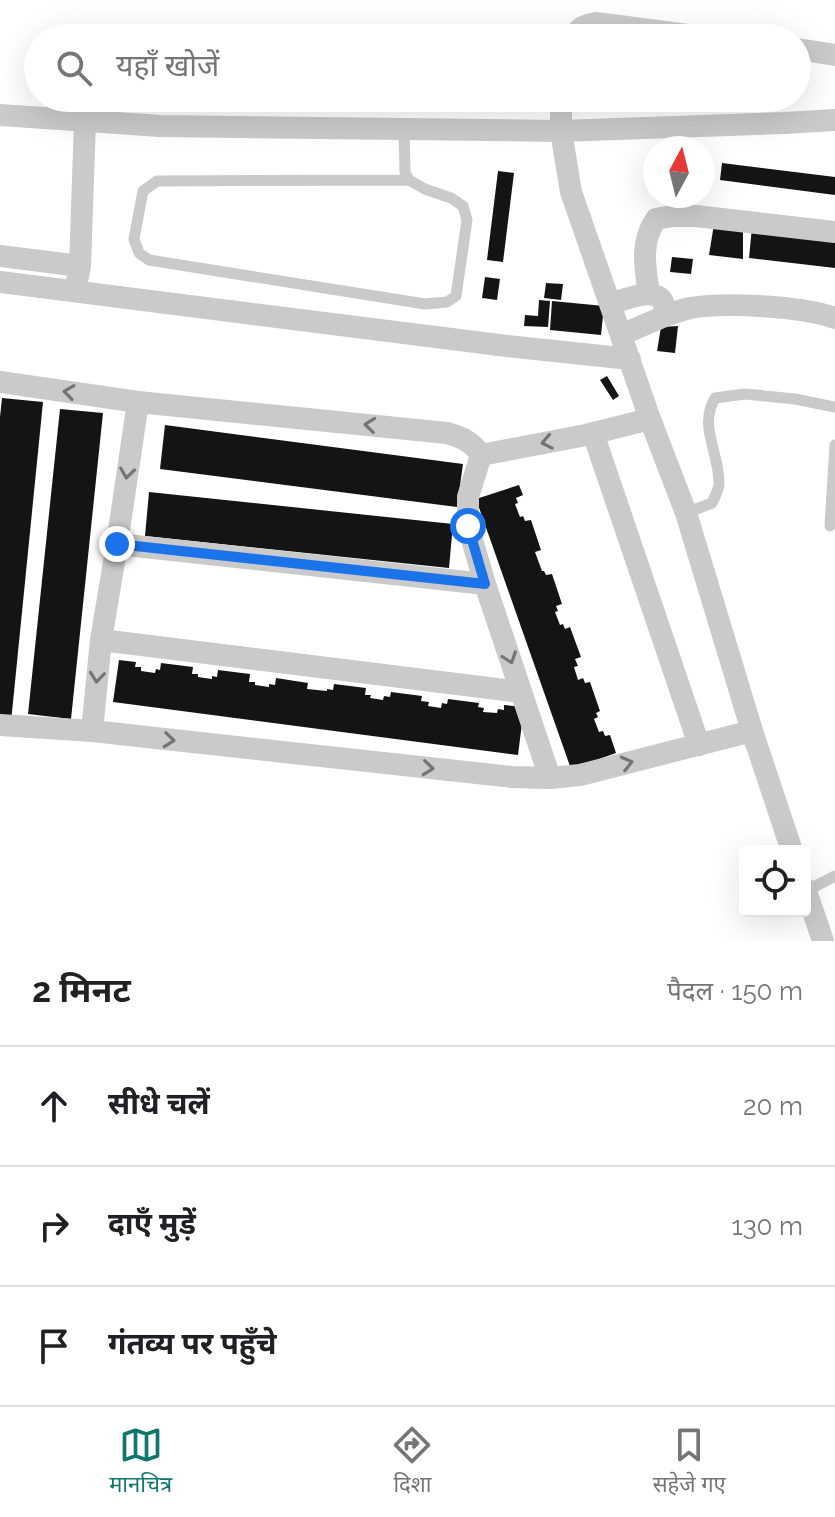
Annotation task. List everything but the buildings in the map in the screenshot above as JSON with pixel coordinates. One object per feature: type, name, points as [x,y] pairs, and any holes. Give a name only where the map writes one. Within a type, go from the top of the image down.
[{"type":"street","points":[[811,51],[835,55]]},
{"type":"street","points":[[561,112],[571,192],[686,513],[790,845]]},
{"type":"street","points":[[0,115],[160,126],[561,131],[835,120]]},
{"type":"street","points":[[75,291],[80,266],[85,121]]},
{"type":"street","points":[[649,294],[645,240],[656,219],[696,216],[835,232]]},
{"type":"street","points":[[0,256],[80,266]]},
{"type":"street","points":[[0,282],[630,359]]},
{"type":"street","points":[[610,304],[656,295],[663,302],[665,316]]},
{"type":"street","points":[[621,335],[690,308],[734,305],[786,309],[835,318]]},
{"type":"street","points":[[0,382],[138,402],[447,433],[464,437],[481,455]]},
{"type":"street","points":[[92,731],[101,640],[138,402]]},
{"type":"street","points":[[481,455],[650,419]]},
{"type":"street","points":[[593,433],[699,745]]},
{"type":"street","points":[[481,455],[468,497],[468,526],[550,778]]},
{"type":"street","points":[[117,544],[485,584]]},
{"type":"street","points":[[101,640],[521,692]]},
{"type":"street","points":[[0,725],[92,731],[512,777],[550,778],[580,775],[752,731]]},
{"type":"street","points":[[811,904],[823,941]]},
{"type":"lane","points":[[404,128],[405,172],[409,180],[463,206],[467,220],[456,296],[447,302],[425,304],[149,260],[139,253],[134,239],[143,191],[157,181],[409,180]]},
{"type":"lane","points":[[686,513],[712,503],[719,488],[717,462],[708,429],[709,408],[715,398],[745,394],[835,407]]},
{"type":"lane","points":[[830,526],[835,445]]},
{"type":"lane","points":[[811,887],[835,876]]},
{"type":"route","points":[[117,544],[485,584],[468,526]]}]
